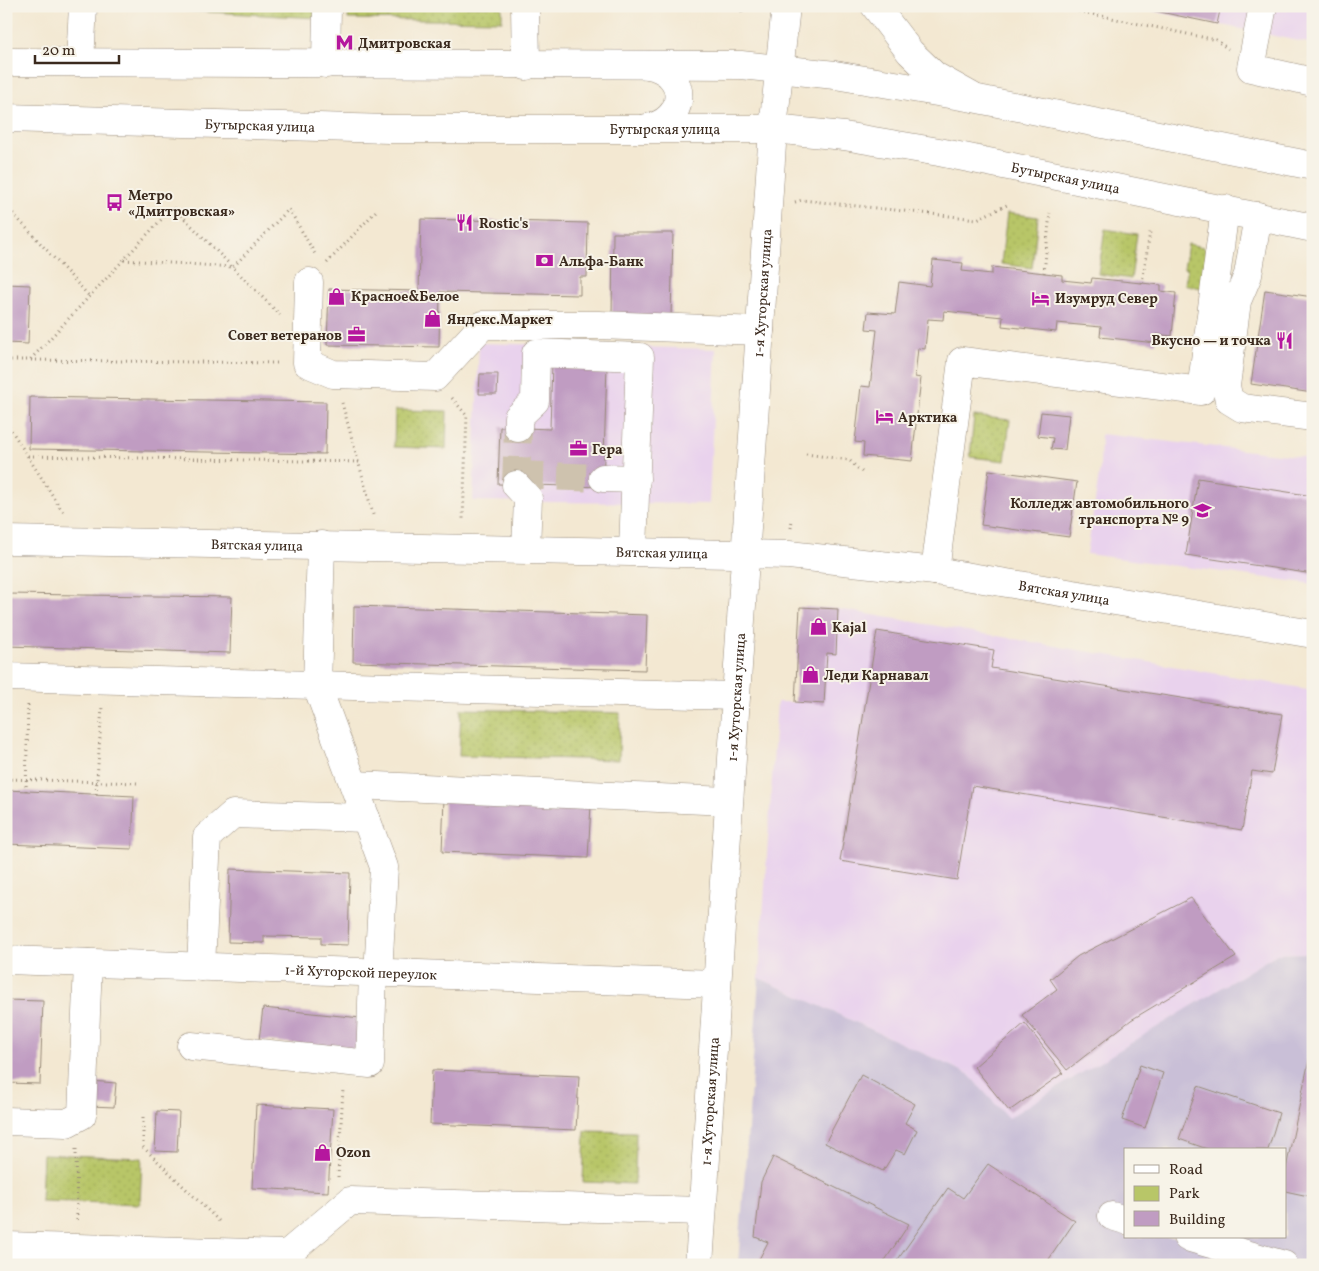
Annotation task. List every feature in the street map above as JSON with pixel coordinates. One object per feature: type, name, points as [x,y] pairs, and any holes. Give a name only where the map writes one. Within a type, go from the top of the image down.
[{"type":"street","points":[[80,62],[83,6]]},
{"type":"street","points":[[326,64],[327,6]]},
{"type":"street","points":[[525,6],[526,66]]},
{"type":"street","name":"1-я Хуторская улица","points":[[699,1265],[744,553],[778,68],[786,6]]},
{"type":"street","points":[[875,6],[910,52],[929,70],[973,98]]},
{"type":"street","points":[[1263,6],[1251,68],[1313,82]]},
{"type":"street","points":[[6,62],[526,66],[648,65],[778,68],[973,98],[1313,166]]},
{"type":"street","points":[[646,128],[657,126],[667,121],[678,102],[675,81],[668,73],[658,67],[648,65]]},
{"type":"street","name":"Бутырская улица","points":[[6,118],[389,129],[774,129],[844,136],[939,152],[1313,228]]},
{"type":"street","points":[[935,571],[962,361],[1201,391],[1224,209]]},
{"type":"street","points":[[1258,216],[1248,275],[1237,301],[1226,386],[1229,400],[1242,408],[1313,417]]},
{"type":"street","points":[[316,275],[307,353],[333,374],[435,377],[483,325],[599,325],[760,331]]},
{"type":"street","points":[[1248,275],[1250,302],[1238,389],[1313,400]]},
{"type":"street","points":[[518,428],[518,417],[535,401],[536,353],[640,356],[633,551]]},
{"type":"street","points":[[604,478],[636,479]]},
{"type":"street","points":[[516,484],[528,498],[526,548]]},
{"type":"street","name":"Вятская улица","points":[[6,540],[526,548],[789,555],[935,571],[1313,634]]},
{"type":"street","points":[[191,1046],[370,1064],[384,867],[317,686],[321,545]]},
{"type":"street","points":[[18,677],[736,696]]},
{"type":"street","points":[[354,785],[728,801]]},
{"type":"street","points":[[201,967],[208,837],[233,814],[366,818]]},
{"type":"street","name":"1-й Хуторской переулок","points":[[6,960],[716,984]]},
{"type":"street","points":[[6,1121],[67,1123],[82,1115],[88,963]]},
{"type":"street","points":[[6,1246],[251,1253],[287,1260],[350,1201],[702,1211]]},
{"type":"street","points":[[1190,1238],[1284,1265]]},
{"type":"path","points":[[741,6],[742,12]]},
{"type":"path","points":[[1054,6],[1216,40],[1251,68]]},
{"type":"path","points":[[802,200],[976,219],[1008,206]]},
{"type":"path","points":[[6,206],[90,297]]},
{"type":"path","points":[[30,360],[173,207],[233,267],[307,353]]},
{"type":"path","points":[[124,260],[233,267],[289,209],[316,275],[376,210]]},
{"type":"path","points":[[1044,273],[1050,213]]},
{"type":"path","points":[[1142,283],[1150,232]]},
{"type":"path","points":[[6,360],[307,353]]},
{"type":"path","points":[[333,374],[360,462],[374,518]]},
{"type":"path","points":[[435,377],[467,416],[463,519]]},
{"type":"path","points":[[6,422],[62,512]]},
{"type":"path","points":[[806,454],[849,460],[863,473]]},
{"type":"path","points":[[28,456],[360,462]]},
{"type":"path","points":[[791,528],[792,520]]},
{"type":"path","points":[[18,677],[27,780],[26,791]]},
{"type":"path","points":[[96,794],[99,782],[104,679]]},
{"type":"path","points":[[6,779],[139,783]]},
{"type":"path","points":[[344,1061],[338,1186],[350,1201]]},
{"type":"path","points":[[143,1117],[143,1147],[251,1253]]},
{"type":"path","points":[[76,1118],[78,1248]]},
{"type":"shaded area","points":[[1127,6],[1313,6],[1313,44],[1217,24]]},
{"type":"shaded area","points":[[479,343],[716,349],[709,504],[473,501]]},
{"type":"shaded area","name":"Колледж автомобильного транспорта № 9","points":[[1101,434],[1313,458],[1313,584],[1087,554],[1100,468]]},
{"type":"shaded area","points":[[800,607],[838,609],[1313,690],[1313,953],[1277,954],[1008,1119],[968,1074],[759,978],[777,702],[795,702]]},
{"type":"shaded area","points":[[1313,953],[1313,1265],[738,1265],[759,978],[968,1074],[1008,1118],[1277,954]]},
{"type":"green space","points":[[104,6],[317,6],[317,18]]},
{"type":"green space","points":[[349,6],[502,6],[502,21],[348,19]]},
{"type":"green space","points":[[1007,213],[1038,217],[1032,268],[1001,264]]},
{"type":"green space","points":[[1105,229],[1137,234],[1131,279],[1098,274]]},
{"type":"green space","points":[[1188,244],[1203,247],[1208,252],[1202,288],[1185,285],[1187,269],[1184,268]]},
{"type":"green space","points":[[395,410],[447,411],[446,449],[394,447]]},
{"type":"green space","points":[[974,416],[1010,420],[1005,461],[970,457]]},
{"type":"green space","points":[[461,709],[620,713],[619,760],[459,756]]},
{"type":"green space","points":[[585,1131],[636,1132],[635,1184],[583,1182]]},
{"type":"green space","points":[[43,1154],[142,1158],[140,1204],[41,1201]]},
{"type":"building","points":[[1132,6],[1221,6],[1217,24]]},
{"type":"building","points":[[421,219],[588,223],[587,277],[580,277],[580,295],[440,292],[439,347],[327,345],[329,289],[419,291]]},
{"type":"building","points":[[613,233],[673,233],[671,317],[612,317]]},
{"type":"building","points":[[933,260],[963,263],[962,271],[992,274],[992,267],[1062,275],[1062,280],[1091,283],[1092,278],[1161,285],[1161,291],[1176,293],[1172,336],[1156,334],[1156,343],[1100,337],[1101,327],[1057,323],[1056,332],[1002,326],[1003,317],[944,311],[943,320],[928,319],[925,349],[918,348],[915,377],[921,378],[912,461],[863,456],[864,443],[855,442],[861,386],[870,387],[877,330],[866,329],[868,312],[895,314],[899,282],[930,286]]},
{"type":"building","points":[[6,284],[30,285],[28,344],[6,343]]},
{"type":"building","name":"Вкусно — и точка","points":[[1265,290],[1313,297],[1313,393],[1251,384]]},
{"type":"building","points":[[552,363],[607,365],[603,487],[498,484],[500,427],[550,429]]},
{"type":"building","points":[[480,374],[498,374],[497,394],[479,394]]},
{"type":"building","points":[[30,397],[326,402],[325,454],[29,449]]},
{"type":"building","points":[[1041,412],[1069,415],[1065,450],[1051,449],[1053,438],[1038,436]]},
{"type":"building","points":[[989,470],[1077,482],[1069,537],[981,525]]},
{"type":"building","points":[[1198,478],[1313,496],[1313,574],[1186,555]]},
{"type":"building","points":[[6,594],[232,597],[230,653],[6,646]]},
{"type":"building","points":[[354,606],[647,615],[645,670],[353,662]]},
{"type":"building","points":[[800,607],[838,609],[836,654],[827,653],[824,704],[795,702]]},
{"type":"building","points":[[877,631],[994,650],[991,668],[1282,714],[1272,774],[1252,771],[1242,830],[972,786],[957,880],[840,861]]},
{"type":"building","points":[[6,790],[134,796],[132,849],[6,844]]},
{"type":"building","points":[[444,798],[591,805],[588,858],[442,852]]},
{"type":"building","points":[[230,869],[350,873],[348,945],[321,944],[321,937],[264,936],[264,943],[228,942]]},
{"type":"building","points":[[1191,898],[1236,957],[1131,1020],[1067,1070],[1022,1015],[1057,989],[1050,979],[1078,956]]},
{"type":"building","points":[[6,1000],[43,1001],[40,1084],[6,1083]]},
{"type":"building","points":[[263,1008],[361,1018],[358,1050],[259,1040]]},
{"type":"building","points":[[1025,1023],[1063,1073],[1009,1111],[974,1067]]},
{"type":"building","points":[[1313,1046],[1313,1197],[1286,1191],[1286,1168]]},
{"type":"building","points":[[1140,1065],[1163,1073],[1145,1128],[1122,1120]]},
{"type":"building","points":[[432,1070],[579,1076],[576,1130],[430,1124]]},
{"type":"building","points":[[861,1075],[915,1104],[905,1123],[917,1130],[905,1154],[896,1150],[883,1171],[825,1143]]},
{"type":"building","points":[[91,1081],[116,1083],[114,1107],[90,1106]]},
{"type":"building","points":[[1198,1086],[1279,1113],[1269,1148],[1204,1148],[1179,1139]]},
{"type":"building","points":[[256,1105],[333,1109],[328,1192],[252,1188]]},
{"type":"building","points":[[157,1111],[179,1112],[177,1152],[155,1151]]},
{"type":"building","points":[[773,1157],[909,1224],[882,1265],[756,1265],[768,1242],[755,1237],[761,1182]]},
{"type":"building","points":[[988,1164],[1075,1221],[1045,1265],[894,1265],[948,1188],[963,1198]]},
{"type":"building","points":[[6,1257],[203,1265],[6,1265]]},
{"type":"tunnel","points":[[516,485],[518,428]]},
{"type":"tunnel","points":[[516,475],[603,478]]},
{"type":"place","name":"Дмитровская","points":[[344,43]]},
{"type":"place","name":"Метро «Дмитровская»","points":[[114,203]]},
{"type":"place","name":"Rostic's","points":[[465,223]]},
{"type":"place","name":"Альфа-Банк","points":[[545,261]]},
{"type":"place","name":"Красное&Белое","points":[[337,296]]},
{"type":"place","name":"Изумруд Север","points":[[1041,298]]},
{"type":"place","name":"Яндекс.Маркет","points":[[433,319]]},
{"type":"place","name":"Совет ветеранов","points":[[356,335]]},
{"type":"place","name":"Вкусно — и точка","points":[[1285,340]]},
{"type":"place","name":"Арктика","points":[[884,417]]},
{"type":"place","name":"Гера","points":[[578,449]]},
{"type":"place","name":"Колледж автомобильного транспорта № 9","points":[[1203,511]]},
{"type":"place","name":"Kajal","points":[[818,627]]},
{"type":"place","name":"Леди Карнавал","points":[[810,675]]},
{"type":"place","name":"Ozon","points":[[322,1152]]}]
